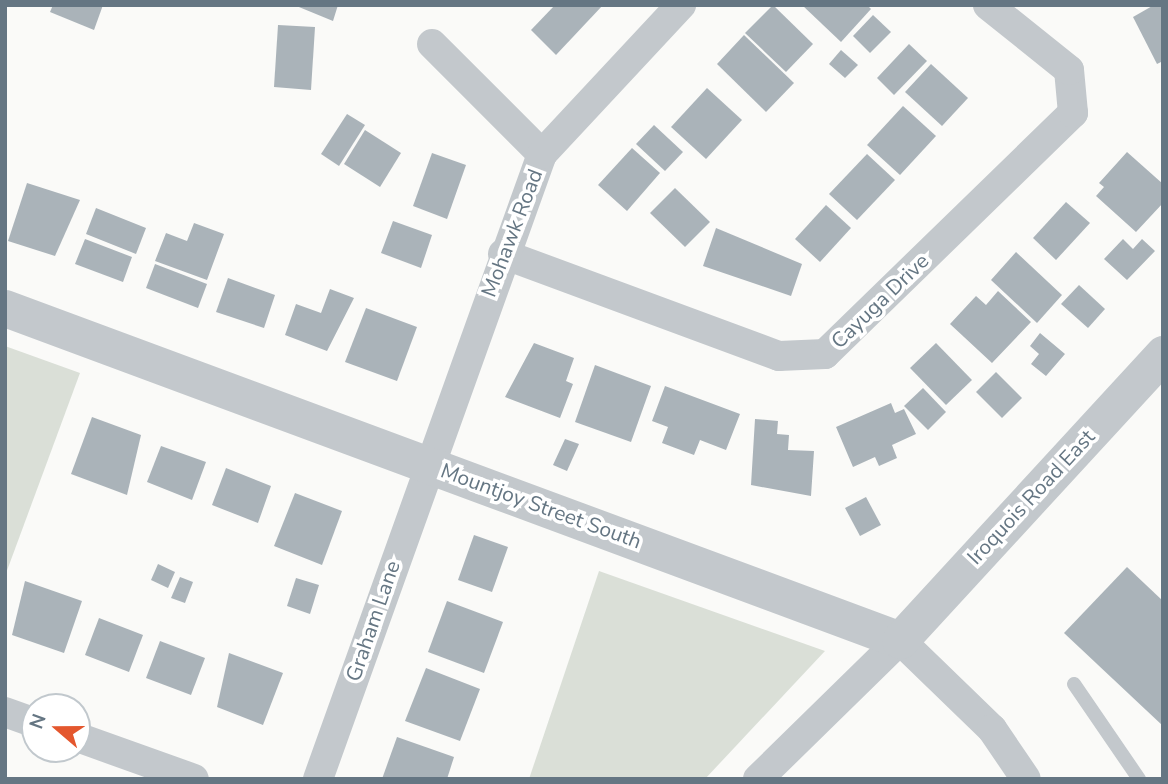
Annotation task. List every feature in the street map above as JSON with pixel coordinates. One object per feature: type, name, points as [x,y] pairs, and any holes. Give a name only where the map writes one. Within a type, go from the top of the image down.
[{"type":"street","name":"Mohawk Road","points":[[427,464],[542,154],[681,5]]},
{"type":"street","name":"Cayuga Drive","points":[[503,254],[779,356],[825,354],[1073,113],[1069,70],[988,5]]},
{"type":"street","points":[[432,44],[542,154]]},
{"type":"street","name":"Mountjoy Street South","points":[[5,308],[900,640],[992,729],[1026,779]]},
{"type":"street","name":"Iroquois Road East","points":[[900,640],[1163,354]]},
{"type":"street","name":"Graham Lane","points":[[318,779],[427,464]]},
{"type":"street","points":[[758,779],[900,640]]},
{"type":"street","points":[[91,742],[194,779]]},
{"type":"lane","points":[[1074,684],[1139,779]]},
{"type":"shaded area","points":[[5,346],[80,373],[5,576]]},
{"type":"shaded area","points":[[599,571],[825,651],[705,779],[529,779]]},
{"type":"building","points":[[53,5],[103,5],[94,30],[50,12]]},
{"type":"building","points":[[294,5],[338,5],[333,21]]},
{"type":"building","points":[[555,5],[603,5],[556,55],[531,30]]},
{"type":"building","points":[[773,5],[813,44],[786,72],[745,33]]},
{"type":"building","points":[[802,5],[867,5],[871,9],[841,42]]},
{"type":"building","points":[[1154,5],[1163,5],[1163,61],[1157,64],[1133,17]]},
{"type":"building","points":[[873,15],[891,32],[870,53],[853,36]]},
{"type":"building","points":[[278,25],[315,27],[311,90],[274,87]]},
{"type":"building","points":[[744,35],[794,83],[766,112],[717,64]]},
{"type":"building","points":[[909,44],[927,61],[894,95],[877,78]]},
{"type":"building","points":[[841,50],[858,65],[845,78],[829,64]]},
{"type":"building","points":[[931,64],[968,98],[942,126],[905,92]]},
{"type":"building","points":[[707,88],[742,120],[706,159],[671,127]]},
{"type":"building","points":[[903,106],[936,136],[900,175],[867,145]]},
{"type":"building","points":[[347,114],[365,125],[339,166],[321,154]]},
{"type":"building","points":[[654,125],[683,152],[665,171],[636,144]]},
{"type":"building","points":[[365,130],[401,153],[380,187],[344,164]]},
{"type":"building","points":[[632,148],[660,173],[627,211],[598,185]]},
{"type":"building","points":[[1127,152],[1163,184],[1163,203],[1136,232],[1096,196],[1104,187],[1099,183]]},
{"type":"building","points":[[432,153],[466,165],[447,219],[413,206]]},
{"type":"building","points":[[867,154],[895,180],[857,220],[829,194]]},
{"type":"building","points":[[27,183],[80,200],[55,256],[8,241]]},
{"type":"building","points":[[675,188],[710,222],[685,247],[650,213]]},
{"type":"building","points":[[1066,202],[1090,223],[1056,260],[1033,238]]},
{"type":"building","points":[[826,205],[851,228],[820,262],[795,239]]},
{"type":"building","points":[[96,208],[146,228],[136,254],[86,234]]},
{"type":"building","points":[[393,221],[432,235],[421,268],[381,253]]},
{"type":"building","points":[[194,223],[224,234],[207,280],[155,261],[166,233],[187,241]]},
{"type":"building","points":[[716,228],[802,264],[791,296],[703,266]]},
{"type":"building","points":[[85,239],[132,257],[123,282],[75,264]]},
{"type":"building","points":[[1123,239],[1133,249],[1142,239],[1155,251],[1127,280],[1104,259]]},
{"type":"building","points":[[1016,252],[1062,295],[1037,323],[991,280]]},
{"type":"building","points":[[155,264],[207,284],[198,308],[146,288]]},
{"type":"building","points":[[228,278],[275,295],[264,328],[216,312]]},
{"type":"building","points":[[1079,285],[1105,309],[1088,328],[1061,304]]},
{"type":"building","points":[[330,289],[354,298],[327,351],[285,335],[296,304],[321,313]]},
{"type":"building","points":[[998,291],[1031,322],[992,363],[950,324],[976,296],[986,305]]},
{"type":"building","points":[[366,308],[417,327],[397,381],[345,362]]},
{"type":"building","points":[[1040,333],[1065,354],[1046,376],[1031,364],[1039,354],[1030,346]]},
{"type":"building","points":[[534,343],[574,358],[566,381],[573,384],[560,418],[505,397]]},
{"type":"building","points":[[936,343],[972,380],[946,405],[910,368]]},
{"type":"building","points":[[595,365],[651,386],[631,442],[575,422]]},
{"type":"building","points":[[996,372],[1022,398],[1002,418],[976,392]]},
{"type":"building","points":[[665,386],[740,414],[726,450],[700,440],[694,455],[662,443],[668,427],[652,421]]},
{"type":"building","points":[[923,388],[946,412],[928,430],[904,406]]},
{"type":"building","points":[[891,403],[895,413],[904,409],[916,434],[892,445],[897,458],[879,466],[875,457],[853,467],[836,427]]},
{"type":"building","points":[[92,417],[141,435],[127,495],[71,474]]},
{"type":"building","points":[[755,419],[778,421],[777,434],[789,435],[788,450],[814,451],[811,496],[751,485]]},
{"type":"building","points":[[565,439],[579,444],[567,471],[553,465]]},
{"type":"building","points":[[161,446],[206,462],[192,500],[147,482]]},
{"type":"building","points":[[226,468],[271,486],[258,523],[212,505]]},
{"type":"building","points":[[295,493],[342,511],[322,565],[274,546]]},
{"type":"building","points":[[866,497],[881,525],[860,536],[845,508]]},
{"type":"building","points":[[474,535],[508,547],[492,592],[458,580]]},
{"type":"building","points":[[158,564],[175,572],[168,588],[151,580]]},
{"type":"building","points":[[1127,567],[1163,601],[1163,726],[1064,633]]},
{"type":"building","points":[[180,577],[193,582],[185,603],[171,598]]},
{"type":"building","points":[[296,578],[319,585],[310,614],[287,606]]},
{"type":"building","points":[[25,581],[82,601],[64,653],[12,635]]},
{"type":"building","points":[[447,601],[503,622],[484,673],[428,652]]},
{"type":"building","points":[[99,618],[143,635],[129,672],[85,655]]},
{"type":"building","points":[[160,641],[205,658],[191,695],[146,678]]},
{"type":"building","points":[[229,653],[283,673],[263,725],[217,707]]},
{"type":"building","points":[[426,668],[480,689],[460,741],[405,721]]},
{"type":"building","points":[[397,737],[454,757],[447,779],[382,779]]}]
